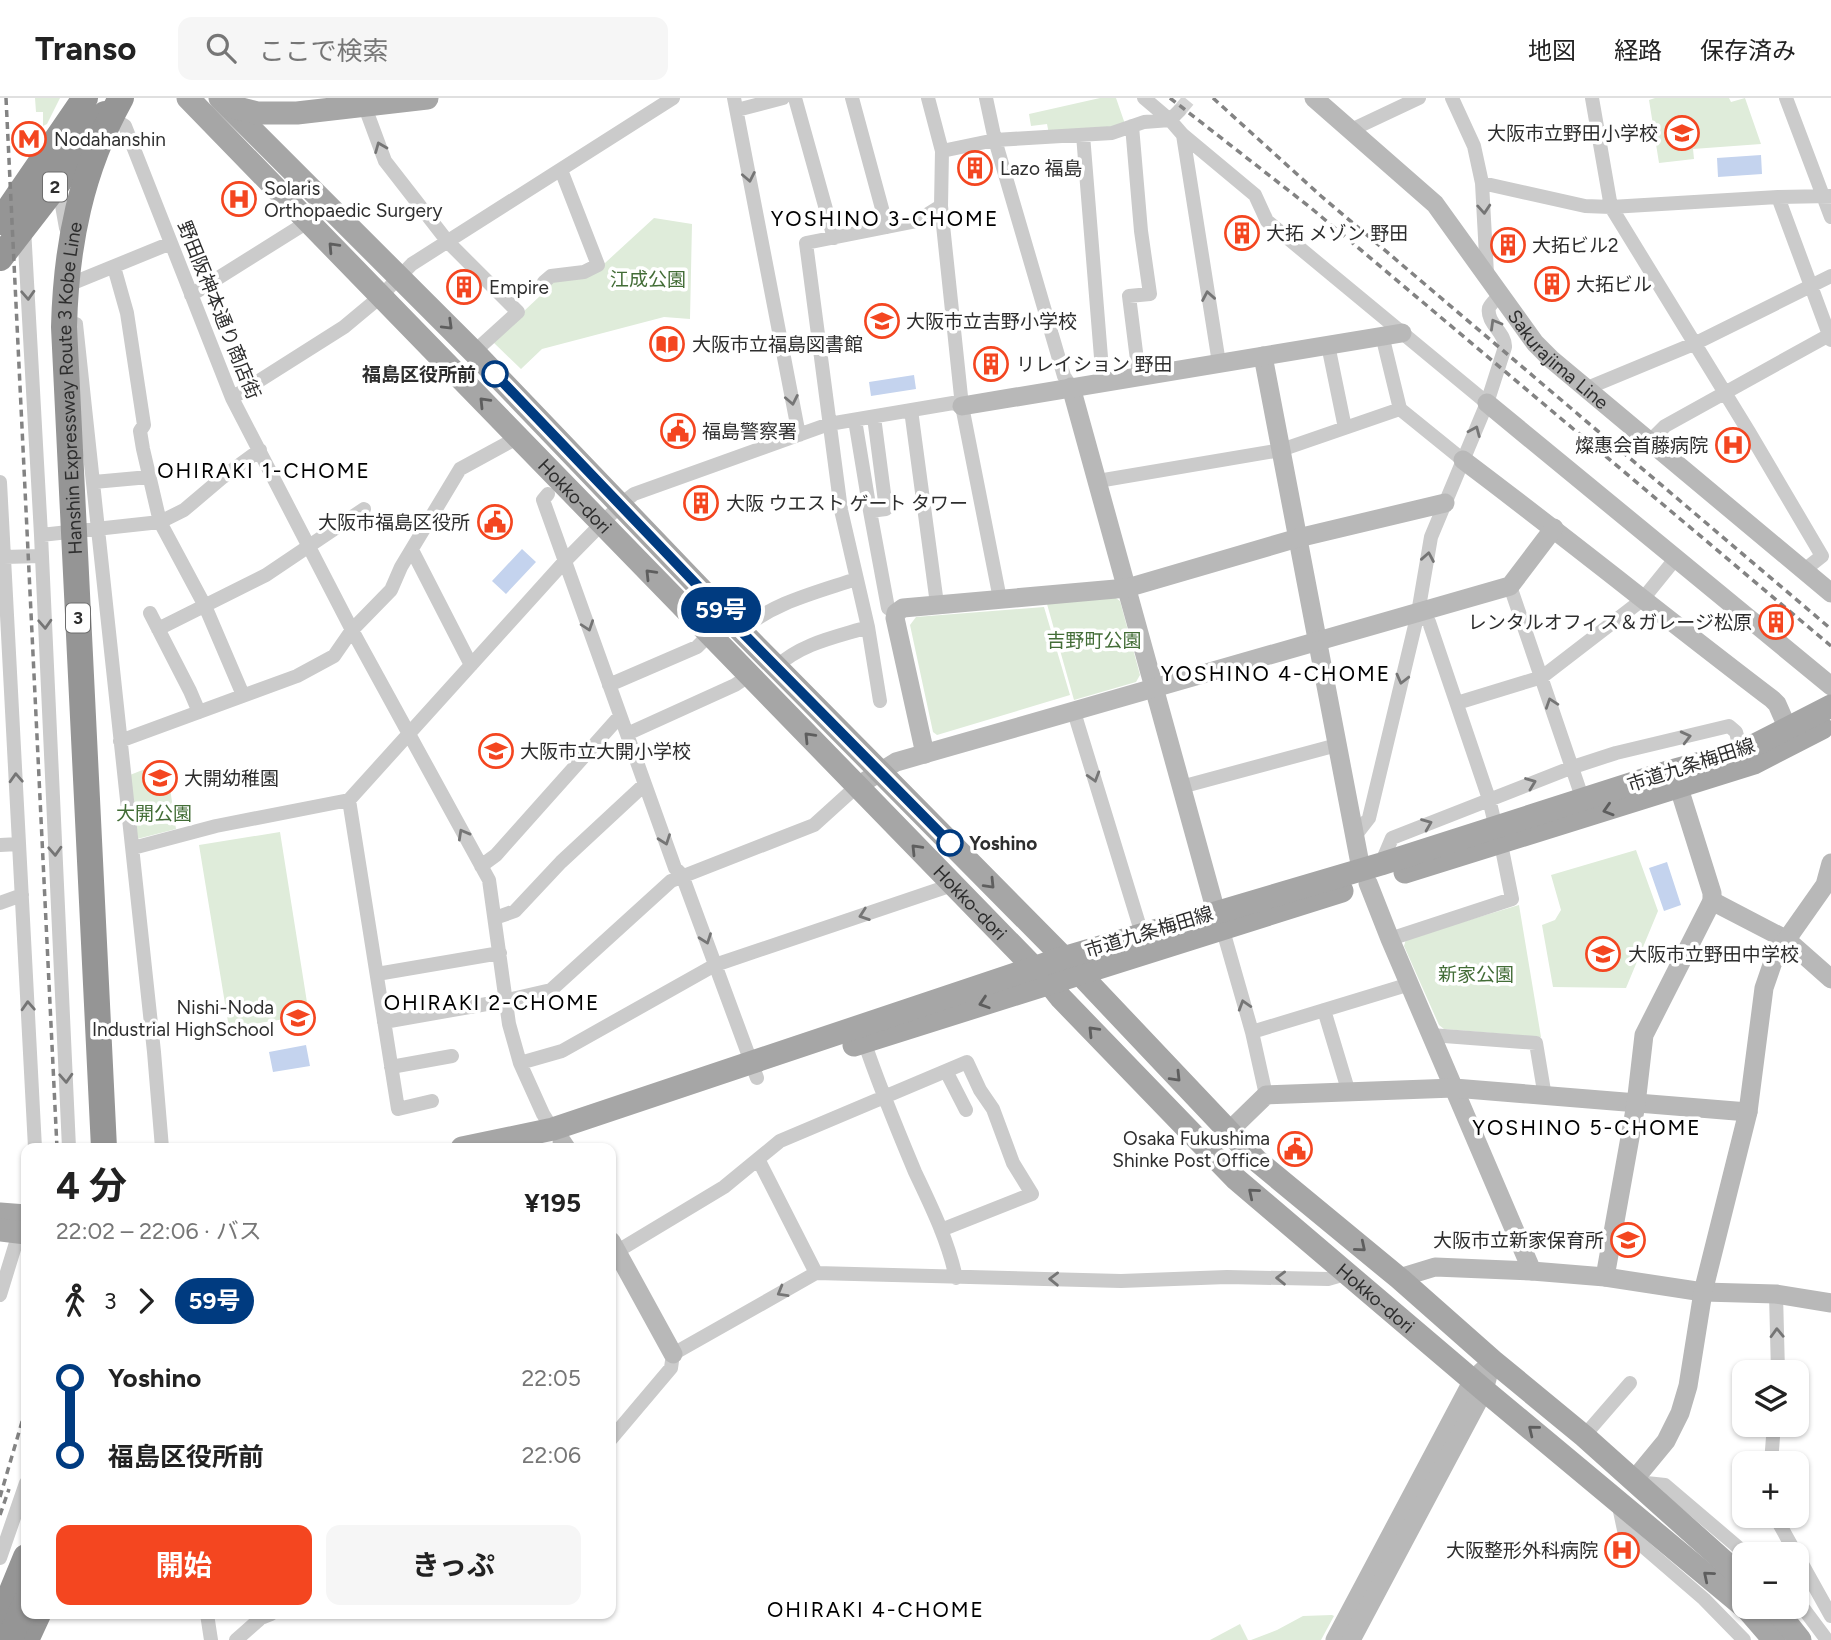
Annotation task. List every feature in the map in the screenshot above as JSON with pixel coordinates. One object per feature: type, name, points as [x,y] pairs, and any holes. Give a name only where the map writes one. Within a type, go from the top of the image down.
[{"type":"highway","name":"2","points":[[8,214],[58,183],[106,101]]},
{"type":"highway","name":"2","points":[[0,258],[8,214],[106,101]]},
{"type":"highway","name":"Hanshin Expressway Route 3 Kobe Line","points":[[89,1143],[57,523],[49,293],[55,230],[66,184],[78,148],[106,101]]},
{"type":"highway","name":"Hanshin Expressway Route 3 Kobe Line","points":[[104,1143],[64,327],[69,249],[81,190],[99,142],[106,101]]},
{"type":"highway","points":[[0,1621],[21,1569]]},
{"type":"highway","points":[[10,1640],[21,1614]]},
{"type":"highway","points":[[26,1640],[36,1619]]},
{"type":"highway","points":[[44,1640],[53,1619]]},
{"type":"main road","name":"Hokko-dori","points":[[188,98],[1236,1179],[1478,1385],[1748,1609],[1774,1640]]},
{"type":"main road","points":[[224,101],[257,113],[297,113],[363,102],[427,98]]},
{"type":"main road","name":"Hokko-dori","points":[[224,101],[474,352],[776,667],[1071,965],[1256,1160],[1584,1436],[1732,1569]]},
{"type":"main road","points":[[280,157],[275,134],[284,120],[297,113]]},
{"type":"main road","name":"市道九条梅田線","points":[[1499,836],[1669,763],[1741,752],[1831,706]]},
{"type":"main road","name":"市道九条梅田線","points":[[524,1143],[561,1140],[754,1071],[1071,965],[1370,872],[1499,836],[1669,763],[1754,763],[1831,724]]},
{"type":"main road","name":"市道九条梅田線","points":[[1071,965],[1142,934],[1219,920]]},
{"type":"main road","name":"市道九条梅田線","points":[[754,1071],[864,1041],[1041,975]]},
{"type":"main road","points":[[0,1214],[18,1228]]},
{"type":"main road","points":[[1783,1619],[1800,1640]]},
{"type":"street","points":[[232,398],[344,327],[380,297],[412,264],[673,98]]},
{"type":"street","points":[[783,98],[735,104],[799,435]]},
{"type":"street","points":[[795,98],[834,237]]},
{"type":"street","points":[[852,98],[887,227]]},
{"type":"street","points":[[928,98],[942,151],[941,206],[962,406],[999,599]]},
{"type":"street","points":[[986,98],[995,140],[1064,376],[1071,387],[1098,481],[1181,787],[1252,1032],[1266,1095]]},
{"type":"street","points":[[1144,98],[1175,115],[1183,135],[1219,363]]},
{"type":"street","name":"Sakurajima Line","points":[[1314,98],[1436,204],[1535,343],[1585,389],[1830,591]]},
{"type":"street","points":[[1351,130],[1419,98]]},
{"type":"street","points":[[1452,98],[1474,146],[1482,183],[1487,274]]},
{"type":"street","points":[[1786,98],[1827,197],[1831,217]]},
{"type":"street","points":[[1597,99],[1611,207],[1696,343],[1822,556],[1803,571]]},
{"type":"street","name":"野田阪神本通り商店街","points":[[106,101],[125,126],[232,398],[352,630],[488,880],[500,953],[504,1001],[520,1063],[543,1114],[561,1140]]},
{"type":"street","points":[[363,102],[385,160],[447,242],[518,312],[474,352]]},
{"type":"street","points":[[942,151],[995,140],[1112,133],[1175,115]]},
{"type":"street","points":[[1132,126],[1141,231],[1150,294],[1129,296],[1139,376]]},
{"type":"street","points":[[1083,135],[1103,382]]},
{"type":"street","points":[[1183,135],[1255,195],[1267,221],[1392,334],[1487,403],[1831,686]]},
{"type":"street","points":[[544,282],[551,276],[584,272],[598,265],[561,170]]},
{"type":"street","points":[[58,183],[65,212],[73,284],[162,1143]]},
{"type":"street","points":[[1482,183],[1585,206],[1827,197]]},
{"type":"street","points":[[1649,442],[1665,426],[1830,337],[1778,197]]},
{"type":"street","points":[[880,701],[869,627],[841,510],[806,243],[917,221],[941,206]]},
{"type":"street","points":[[8,214],[41,535],[69,1143]]},
{"type":"street","points":[[191,295],[309,221]]},
{"type":"street","points":[[73,284],[171,243]]},
{"type":"street","points":[[114,267],[129,324],[144,425],[140,431],[141,440],[160,522],[205,606],[243,695]]},
{"type":"street","points":[[1585,389],[1696,343],[1831,276]]},
{"type":"street","points":[[1355,836],[1368,818],[1418,613],[1431,537],[1487,403],[1506,341],[1489,313],[1490,305],[1500,294]]},
{"type":"street","points":[[133,848],[216,826],[349,800],[565,561],[621,504],[635,494],[829,424],[953,403],[962,406],[1392,334]]},
{"type":"street","points":[[1392,334],[1400,409],[1772,699],[1788,729]]},
{"type":"street","points":[[1328,345],[1345,428]]},
{"type":"street","points":[[1263,356],[1355,836],[1370,872],[1390,939],[1532,1271]]},
{"type":"street","points":[[1098,481],[1281,450],[1400,409]]},
{"type":"street","points":[[911,410],[937,604]]},
{"type":"street","points":[[870,511],[886,509],[874,417]]},
{"type":"street","points":[[855,420],[888,608],[896,613],[925,754]]},
{"type":"street","points":[[120,741],[297,676],[334,656],[352,630],[391,590],[460,469],[517,438]]},
{"type":"street","points":[[41,535],[160,522],[184,510],[260,450]]},
{"type":"street","points":[[94,482],[149,477]]},
{"type":"street","points":[[0,482],[35,1143]]},
{"type":"street","points":[[548,494],[543,500],[626,734],[675,868],[682,875],[754,1071]]},
{"type":"street","points":[[896,613],[903,608],[937,604],[1127,587],[1298,538],[1446,503]]},
{"type":"street","points":[[158,629],[266,575],[365,509]]},
{"type":"street","points":[[384,1022],[551,990],[671,881],[814,825],[856,787],[896,762],[1155,690],[1510,586],[1554,528]]},
{"type":"street","points":[[412,550],[471,665]]},
{"type":"street","points":[[3,554],[41,556]]},
{"type":"street","points":[[1457,703],[1542,677],[1642,600],[1676,558]]},
{"type":"street","points":[[741,631],[754,618],[856,579]]},
{"type":"street","points":[[1510,586],[1583,800]]},
{"type":"street","points":[[1390,939],[1512,900],[1489,799],[1429,622],[1418,613]]},
{"type":"street","points":[[150,614],[199,712]]},
{"type":"street","points":[[776,667],[789,655],[810,645],[869,627]]},
{"type":"street","points":[[609,685],[697,647],[710,634]]},
{"type":"street","points":[[626,734],[735,685],[750,675]]},
{"type":"street","points":[[1074,712],[1142,934]]},
{"type":"street","points":[[481,866],[496,855],[620,716]]},
{"type":"street","points":[[1181,787],[1337,745]]},
{"type":"street","points":[[1370,872],[1392,838],[1573,767],[1669,763],[1712,893],[1712,901],[1644,1035],[1636,1104],[1605,1277]]},
{"type":"street","points":[[495,918],[515,911],[561,862],[645,784]]},
{"type":"street","points":[[349,800],[398,1109],[432,1101]]},
{"type":"street","points":[[0,845],[19,844]]},
{"type":"street","points":[[1633,1481],[1659,1452],[1680,1413],[1688,1385],[1703,1292],[1748,1112],[1765,988],[1775,956],[1825,885],[1831,863]]},
{"type":"street","points":[[520,1063],[562,1051],[715,965],[952,885]]},
{"type":"street","points":[[0,903],[22,895]]},
{"type":"street","points":[[1712,901],[1787,940],[1831,979]]},
{"type":"street","points":[[377,974],[500,953]]},
{"type":"street","points":[[1252,1032],[1410,984]]},
{"type":"street","points":[[1324,1010],[1349,1093]]},
{"type":"street","points":[[1431,1035],[1536,1043],[1545,1097]]},
{"type":"street","points":[[864,1041],[883,1097],[941,1230],[956,1278]]},
{"type":"street","points":[[391,1068],[452,1056]]},
{"type":"street","points":[[616,1247],[724,1187],[780,1142],[967,1062],[980,1090],[993,1108],[1013,1163],[1032,1194],[941,1230]]},
{"type":"street","points":[[946,1071],[966,1110]]},
{"type":"street","points":[[1228,1132],[1266,1095],[1454,1088],[1748,1112]]},
{"type":"street","points":[[758,1159],[816,1273]]},
{"type":"street","points":[[0,1295],[18,1228]]},
{"type":"street","points":[[616,1256],[673,1354],[671,1368],[616,1433]]},
{"type":"street","points":[[1399,1278],[1435,1267],[1532,1271],[1605,1277],[1703,1292],[1776,1294],[1831,1303]]},
{"type":"street","points":[[673,1354],[816,1273],[1121,1281],[1227,1277],[1328,1279],[1349,1273]]},
{"type":"street","points":[[1776,1294],[1778,1360]]},
{"type":"street","points":[[1335,1640],[1493,1361]]},
{"type":"street","points":[[1584,1436],[1630,1383]]},
{"type":"street","points":[[1351,1640],[1478,1385]]},
{"type":"street","points":[[1633,1481],[1665,1485],[1732,1542]]},
{"type":"street","points":[[0,1558],[21,1497]]},
{"type":"street","points":[[1618,1499],[1624,1530],[1704,1599],[1744,1640]]},
{"type":"street","points":[[1809,1577],[1831,1616]]},
{"type":"street","points":[[1809,1615],[1827,1637]]},
{"type":"street","points":[[207,1619],[211,1640]]},
{"type":"street","points":[[236,1640],[260,1619]]},
{"type":"street","points":[[0,1621],[10,1640]]},
{"type":"green space","points":[[35,98],[60,98],[47,124],[43,126],[43,112],[36,112]]},
{"type":"green space","points":[[1100,98],[1116,98],[1125,124],[1108,129],[1049,134],[1047,124],[1031,126],[1029,114]]},
{"type":"green space","points":[[1729,98],[1731,102],[1745,98],[1761,144],[1693,149],[1694,159],[1659,163],[1649,100]]},
{"type":"green space","name":"江成公園","points":[[654,218],[692,224],[690,319],[664,317],[542,349],[521,369],[492,341],[540,296],[546,283],[585,274],[605,263]]},
{"type":"green space","name":"吉野町公園","points":[[1113,596],[1120,601],[1140,675],[1136,682],[1074,700],[1047,604]]},
{"type":"green space","points":[[1044,607],[1070,695],[937,735],[933,732],[910,625],[916,617]]},
{"type":"green space","name":"大開公園","points":[[160,763],[164,789],[170,788],[176,829],[137,839],[130,775]]},
{"type":"green space","points":[[280,832],[309,1015],[229,1028],[199,845]]},
{"type":"green space","points":[[1636,850],[1658,911],[1626,988],[1553,987],[1542,925],[1555,920],[1561,910],[1551,875]]},
{"type":"green space","name":"新家公園","points":[[1519,905],[1541,1037],[1444,1029],[1439,1025],[1404,946],[1406,939]]},
{"type":"green space","points":[[1303,1616],[1334,1616],[1321,1640],[1251,1640]]},
{"type":"green space","points":[[1240,1624],[1248,1640],[1210,1640]]},
{"type":"water","points":[[1761,155],[1762,174],[1718,177],[1717,158]]},
{"type":"water","points":[[914,375],[916,389],[871,396],[869,382]]},
{"type":"water","points":[[522,549],[536,562],[506,594],[492,581]]},
{"type":"water","points":[[1667,862],[1681,905],[1664,911],[1649,868]]},
{"type":"water","points":[[306,1045],[310,1066],[273,1072],[269,1052]]},
{"type":"tunnel","points":[[1179,111],[1190,98]]},
{"type":"railway","points":[[6,98],[57,1143]]},
{"type":"railway","points":[[1170,98],[1311,208],[1831,646]]},
{"type":"railway","points":[[1213,98],[1321,196],[1831,629]]},
{"type":"railway","points":[[0,1497],[21,1425]]},
{"type":"railway","points":[[0,1515],[9,1489]]},
{"type":"bus line","name":"59号","points":[[495,374],[741,631],[950,843]]},
{"type":"place","name":"大阪市立野田小学校","points":[[1682,133]]},
{"type":"place","name":"Nodahanshin","points":[[29,139]]},
{"type":"place","name":"Lazo 福島","points":[[975,168]]},
{"type":"place","name":"Solaris Orthopaedic Surgery","points":[[239,199]]},
{"type":"place","name":"大拓 メゾン 野田","points":[[1242,233]]},
{"type":"place","name":"大拓ビル2","points":[[1508,245]]},
{"type":"place","name":"大拓ビル","points":[[1552,284]]},
{"type":"place","name":"Empire","points":[[464,287]]},
{"type":"place","name":"大阪市立吉野小学校","points":[[882,321]]},
{"type":"place","name":"大阪市立福島図書館","points":[[667,344]]},
{"type":"place","name":"リレイション 野田","points":[[991,364]]},
{"type":"place","name":"福島区役所前","points":[[495,374]]},
{"type":"place","name":"福島警察署","points":[[678,431]]},
{"type":"place","name":"燦惠会首藤病院","points":[[1733,445]]},
{"type":"place","name":"大阪 ウエスト ゲート タワー","points":[[701,503]]},
{"type":"place","name":"大阪市福島区役所","points":[[495,522]]},
{"type":"place","name":"レンタルオフィス＆ガレージ松原","points":[[1776,622]]},
{"type":"place","name":"大阪市立大開小学校","points":[[496,751]]},
{"type":"place","name":"大開幼稚園","points":[[160,778]]},
{"type":"place","name":"Yoshino","points":[[950,843]]},
{"type":"place","name":"大阪市立野田中学校","points":[[1603,954]]},
{"type":"place","name":"Nishi-Noda Industrial HighSchool","points":[[298,1018]]},
{"type":"place","name":"Osaka Fukushima Shinke Post Office","points":[[1295,1149]]},
{"type":"place","name":"大阪市立新家保育所","points":[[1628,1240]]},
{"type":"place","name":"大阪整形外科病院","points":[[1622,1550]]},
{"type":"district","name":"YOSHINO 3-CHOME","points":[[885,218]]},
{"type":"district","name":"OHIRAKI 1-CHOME","points":[[264,470]]},
{"type":"district","name":"YOSHINO 4-CHOME","points":[[1276,673]]},
{"type":"district","name":"OHIRAKI 2-CHOME","points":[[492,1002]]},
{"type":"district","name":"YOSHINO 5-CHOME","points":[[1587,1127]]},
{"type":"district","name":"OHIRAKI 4-CHOME","points":[[876,1609]]}]
